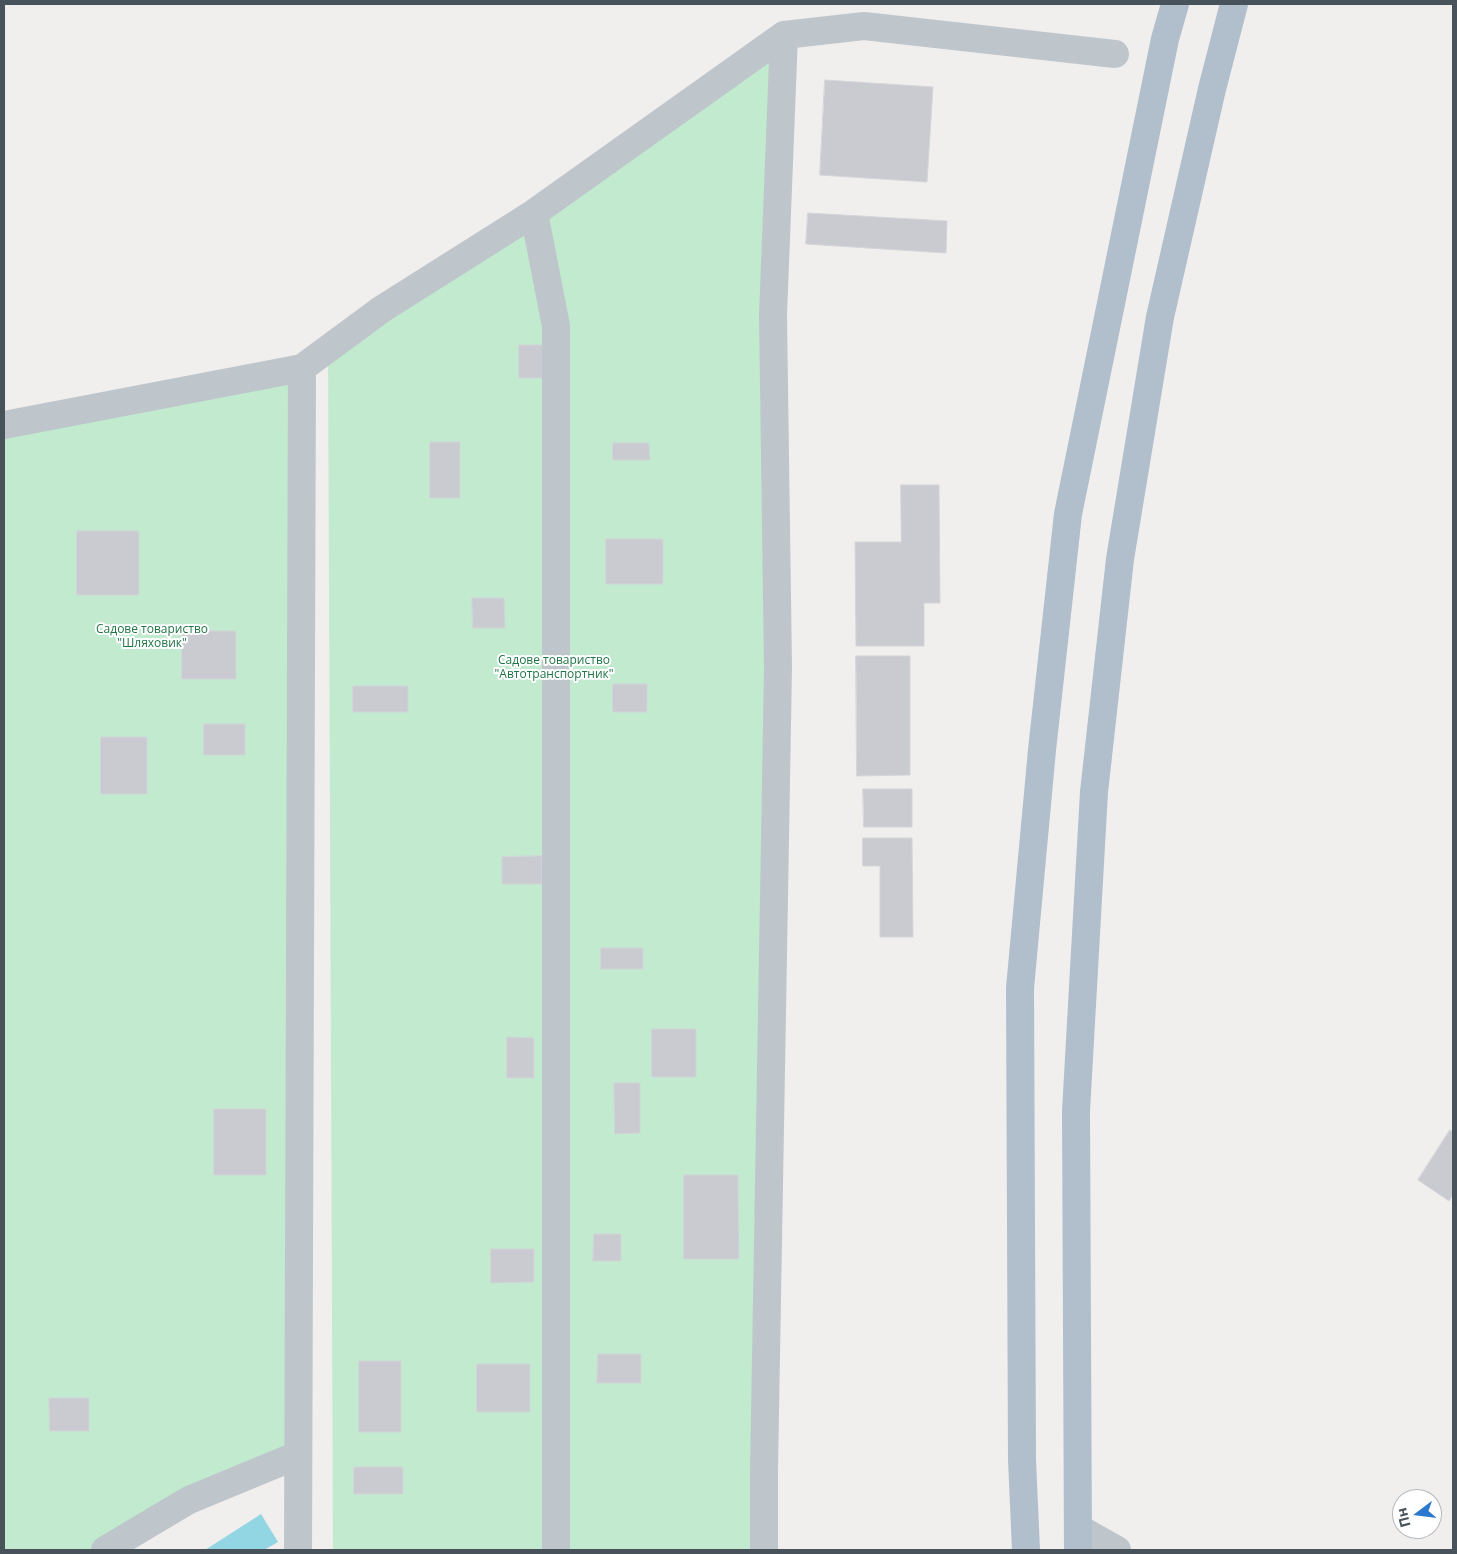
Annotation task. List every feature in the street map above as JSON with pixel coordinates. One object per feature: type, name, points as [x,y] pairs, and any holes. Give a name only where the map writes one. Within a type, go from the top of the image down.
[{"type":"main road","points":[[1026,1550],[1022,1450],[1020,988],[1042,750],[1068,514],[1161,58],[1175,4]]},
{"type":"main road","points":[[1078,1539],[1076,1111],[1094,792],[1120,559],[1160,317],[1212,89],[1234,4]]},
{"type":"street","points":[[4,425],[302,368],[382,309],[534,213],[784,35],[864,26],[1116,54]]},
{"type":"street","points":[[764,1550],[778,667],[773,315],[784,35]]},
{"type":"street","points":[[534,213],[556,326],[556,1550]]},
{"type":"street","points":[[298,1550],[302,368]]},
{"type":"street","points":[[105,1550],[189,1500],[298,1455]]},
{"type":"street","points":[[1078,1539],[1118,1550]]},
{"type":"green space","name":"Садове товариство \"Автотранспортник\"","points":[[784,35],[770,1550],[333,1550],[328,349]]},
{"type":"green space","name":"Садове товариство \"Шляховик\"","points":[[302,368],[298,1455],[105,1550],[4,1550],[4,425]]},
{"type":"water","points":[[261,1514],[278,1542],[264,1550],[205,1550]]},
{"type":"building","points":[[825,80],[933,87],[927,182],[820,175]]},
{"type":"building","points":[[808,213],[947,221],[946,253],[806,244]]},
{"type":"building","points":[[519,345],[547,345],[547,378],[519,378]]},
{"type":"building","points":[[430,442],[460,442],[460,498],[430,498]]},
{"type":"building","points":[[613,443],[649,443],[650,460],[613,460]]},
{"type":"building","points":[[901,485],[939,485],[940,603],[924,603],[924,646],[856,646],[855,542],[901,542]]},
{"type":"building","points":[[77,531],[139,531],[139,595],[77,595]]},
{"type":"building","points":[[606,539],[663,539],[663,584],[606,584]]},
{"type":"building","points":[[472,598],[504,598],[505,628],[473,628]]},
{"type":"building","points":[[182,631],[236,631],[236,679],[182,679]]},
{"type":"building","points":[[856,656],[910,656],[910,775],[857,776]]},
{"type":"building","points":[[613,684],[647,684],[647,712],[613,712]]},
{"type":"building","points":[[353,686],[408,686],[408,712],[353,712]]},
{"type":"building","points":[[204,724],[245,724],[245,755],[204,755]]},
{"type":"building","points":[[101,737],[147,737],[147,794],[101,794]]},
{"type":"building","points":[[863,789],[912,789],[912,827],[864,827]]},
{"type":"building","points":[[863,838],[912,838],[913,937],[880,937],[880,866],[863,866]]},
{"type":"building","points":[[542,856],[542,884],[502,884],[502,857]]},
{"type":"building","points":[[601,948],[643,948],[643,969],[601,969]]},
{"type":"building","points":[[652,1029],[696,1029],[696,1077],[652,1077]]},
{"type":"building","points":[[507,1037],[534,1038],[534,1078],[507,1078]]},
{"type":"building","points":[[614,1083],[640,1083],[640,1133],[615,1134]]},
{"type":"building","points":[[214,1109],[266,1109],[266,1175],[214,1175]]},
{"type":"building","points":[[1450,1130],[1453,1132],[1453,1195],[1449,1201],[1418,1180]]},
{"type":"building","points":[[684,1175],[738,1175],[739,1259],[684,1259]]},
{"type":"building","points":[[594,1234],[621,1234],[621,1261],[593,1261]]},
{"type":"building","points":[[491,1249],[534,1249],[534,1282],[491,1283]]},
{"type":"building","points":[[598,1354],[641,1354],[641,1383],[597,1383]]},
{"type":"building","points":[[359,1361],[401,1361],[401,1432],[359,1432]]},
{"type":"building","points":[[477,1364],[530,1364],[530,1412],[477,1412]]},
{"type":"building","points":[[49,1398],[89,1398],[89,1431],[50,1431]]},
{"type":"building","points":[[354,1467],[403,1467],[403,1494],[354,1494]]}]
